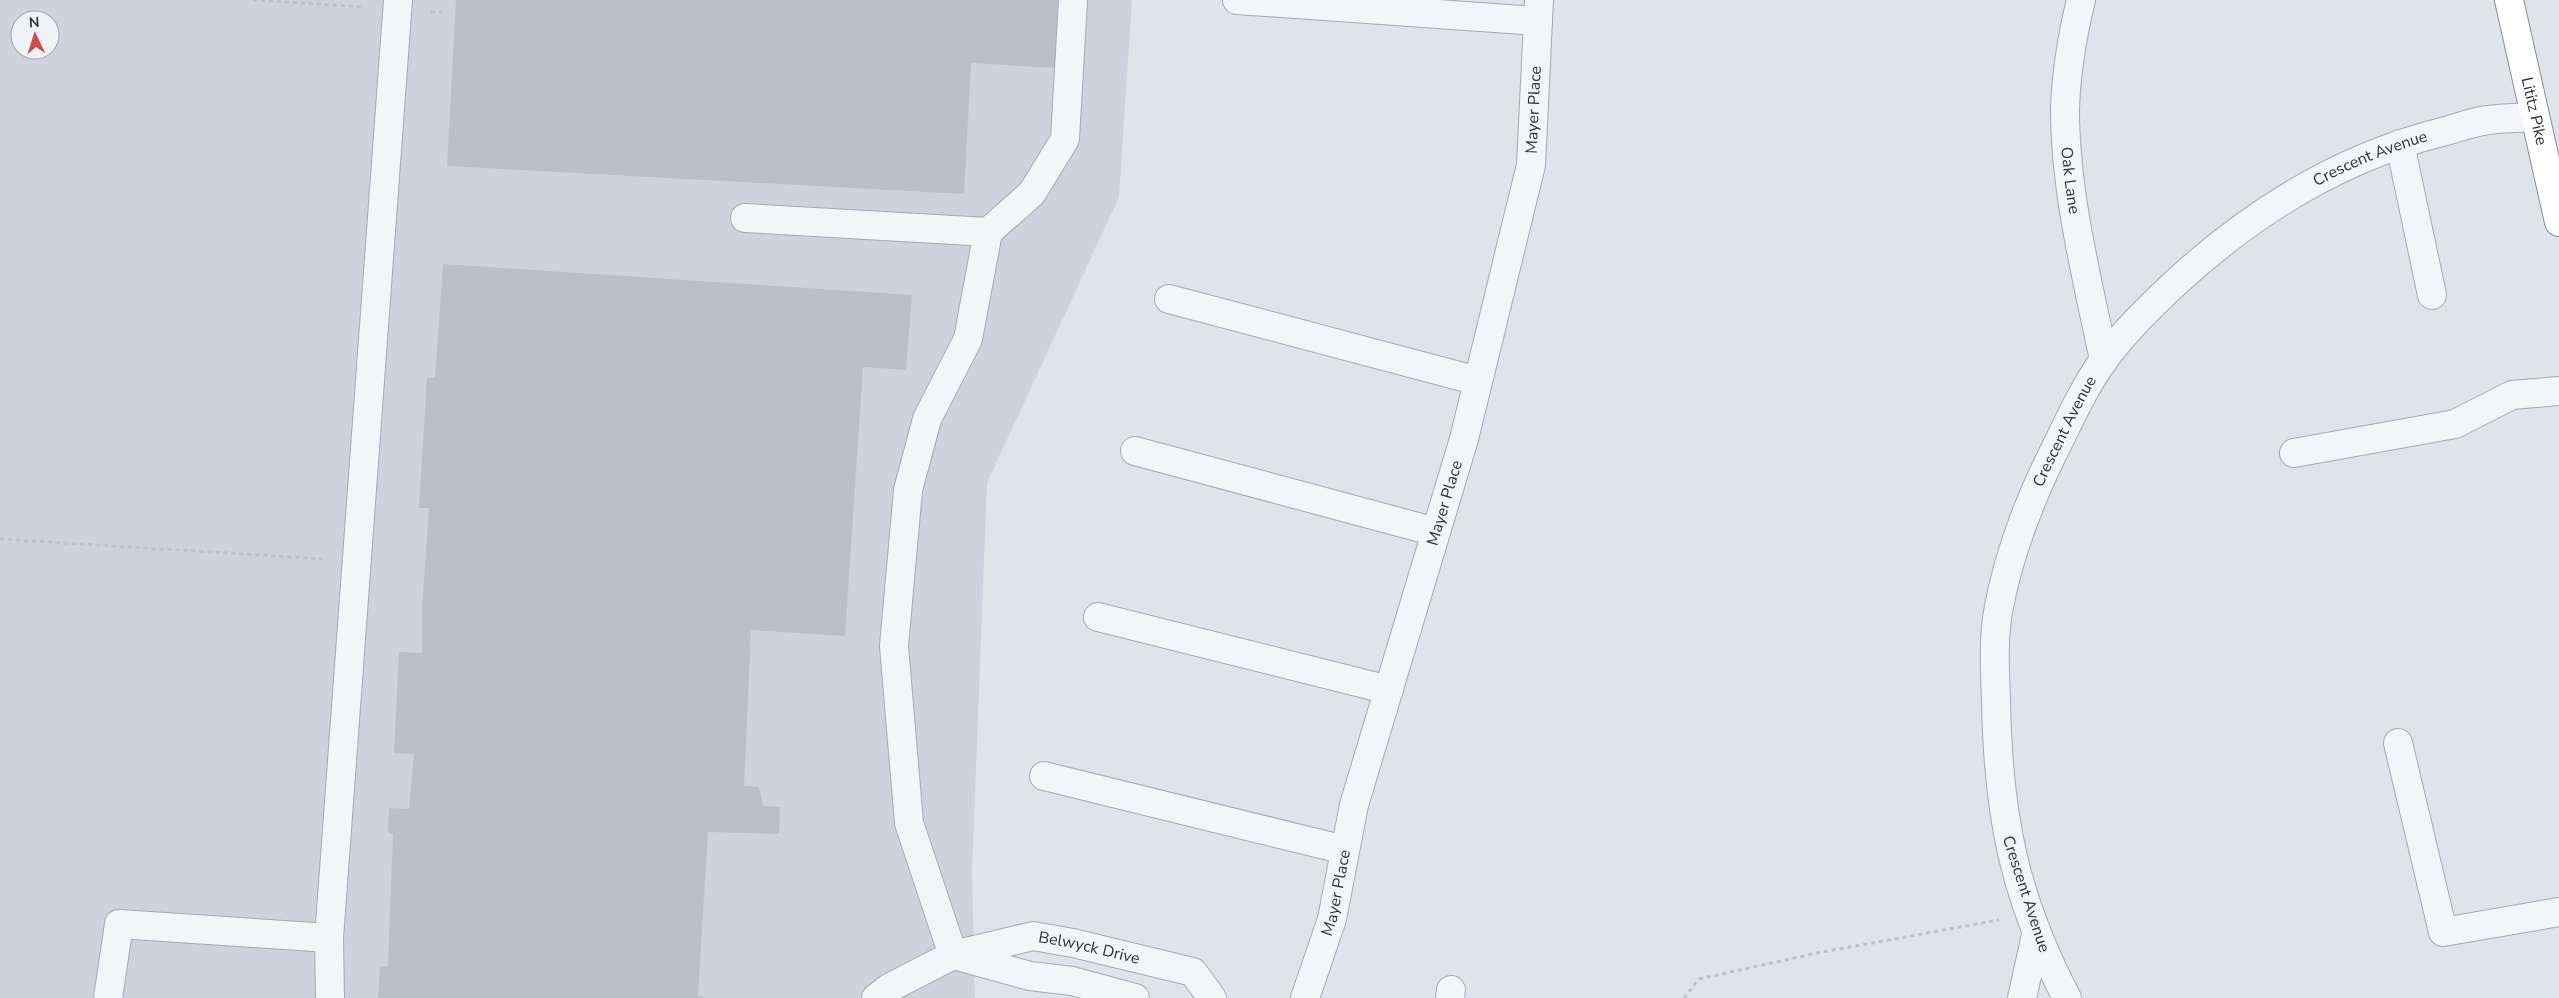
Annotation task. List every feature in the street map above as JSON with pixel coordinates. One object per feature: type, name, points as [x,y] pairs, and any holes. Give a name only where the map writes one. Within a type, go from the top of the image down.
[{"type":"highway","name":"Lititz Pike","points":[[2509,0],[2559,222]]},
{"type":"street","points":[[1073,0],[1065,138],[1032,193],[988,232],[968,339],[927,419],[908,490],[894,646],[909,823],[953,955],[1030,976],[1072,981],[1135,998]]},
{"type":"street","points":[[1238,0],[1539,10]]},
{"type":"street","name":"Oak Lane","points":[[2081,0],[2076,22],[2065,108],[2069,179],[2104,360]]},
{"type":"street","points":[[330,998],[329,938],[397,5]]},
{"type":"street","name":"Mayer Place","points":[[1304,998],[1332,919],[1354,805],[1464,439],[1531,164],[1539,10]]},
{"type":"street","name":"Crescent Avenue","points":[[2067,998],[2033,925],[2013,863],[2003,818],[1997,752],[1998,614],[2013,548],[2032,493],[2077,404],[2104,360],[2155,302],[2206,254],[2264,210],[2335,170],[2400,144],[2487,120],[2535,117]]},
{"type":"street","points":[[2400,144],[2432,295]]},
{"type":"street","points":[[745,218],[988,232]]},
{"type":"street","points":[[1169,299],[1478,381]]},
{"type":"street","points":[[2294,452],[2455,424],[2512,396],[2559,391]]},
{"type":"street","points":[[1135,451],[1436,532]]},
{"type":"street","points":[[1098,617],[1389,690]]},
{"type":"street","points":[[2398,743],[2443,932],[2559,912]]},
{"type":"street","points":[[1044,776],[1345,850]]},
{"type":"street","points":[[108,998],[119,924],[329,938]]},
{"type":"street","points":[[2022,998],[2033,925]]},
{"type":"street","name":"Belwyck Drive","points":[[876,998],[889,988],[953,955],[1033,936],[1193,972],[1212,998]]},
{"type":"path","points":[[253,0],[397,5],[443,12]]},
{"type":"path","points":[[0,539],[356,561]]},
{"type":"path","points":[[1684,998],[1699,979],[1817,953],[2033,925]]},
{"type":"shaded area","points":[[0,0],[1132,0],[1119,197],[987,483],[972,872],[975,998],[0,998]]},
{"type":"building","points":[[456,0],[1060,0],[1056,68],[971,63],[964,194],[447,166]]},
{"type":"building","points":[[443,264],[912,295],[906,370],[863,367],[845,636],[751,630],[744,786],[759,787],[763,806],[780,807],[779,834],[708,832],[698,995],[705,998],[378,998],[380,966],[388,966],[393,834],[388,832],[389,808],[409,809],[414,754],[394,753],[399,652],[422,653],[422,608],[429,508],[419,508],[427,378],[435,378]]}]
